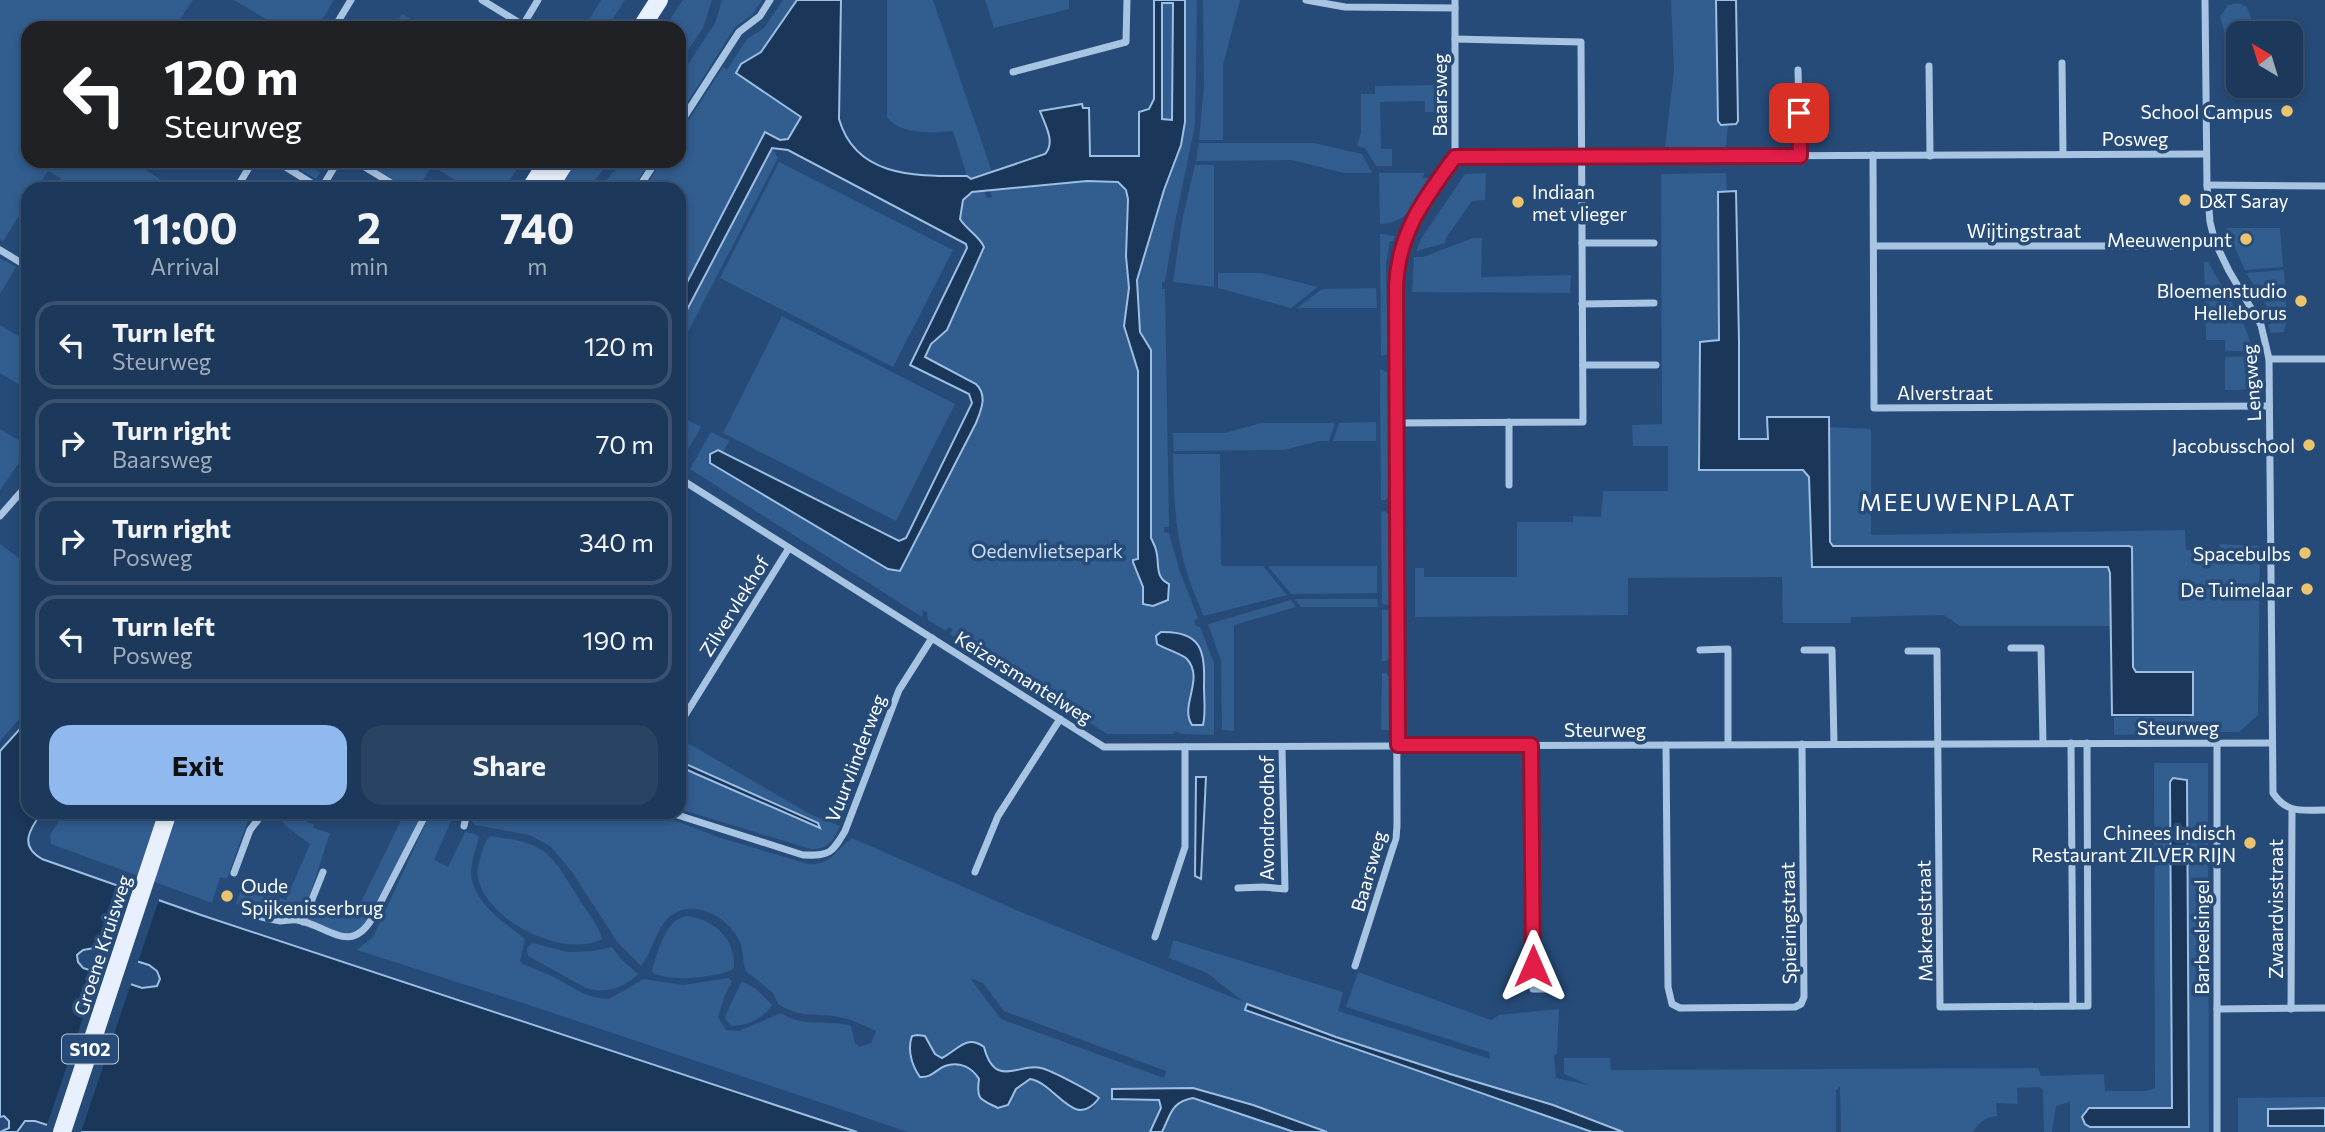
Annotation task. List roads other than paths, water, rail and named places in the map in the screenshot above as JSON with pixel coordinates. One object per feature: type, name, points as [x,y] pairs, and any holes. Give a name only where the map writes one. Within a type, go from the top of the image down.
[{"type":"main road","points":[[646,21],[659,0]]},
{"type":"main road","name":"Groene Kruisweg","points":[[62,1132],[166,819]]},
{"type":"street","points":[[338,21],[351,0]]},
{"type":"street","points":[[482,0],[516,21]]},
{"type":"street","points":[[525,21],[538,0]]},
{"type":"street","points":[[686,114],[739,32],[760,16],[770,0]]},
{"type":"street","points":[[1013,72],[1126,43],[1127,0]]},
{"type":"street","points":[[1306,0],[1345,7],[1455,4]]},
{"type":"street","name":"Lengweg","points":[[2205,0],[2206,154],[2210,222],[2215,242],[2261,325],[2269,359],[2273,793],[2280,804],[2292,810]]},
{"type":"street","name":"Baarsweg","points":[[1355,966],[1396,838],[1396,287],[1399,253],[1408,228],[1455,157],[1455,4]]},
{"type":"street","points":[[1396,423],[1583,422],[1581,42],[1455,39]]},
{"type":"street","points":[[2062,63],[2063,154]]},
{"type":"street","points":[[1929,66],[1930,156]]},
{"type":"street","points":[[1798,70],[1800,156]]},
{"type":"street","name":"Posweg","points":[[1455,157],[2206,154]]},
{"type":"street","name":"Alverstraat","points":[[1873,155],[1874,408],[2269,406]]},
{"type":"street","points":[[287,168],[310,182]]},
{"type":"street","points":[[366,168],[390,182]]},
{"type":"street","points":[[2207,186],[2325,186]]},
{"type":"street","name":"Wijtingstraat","points":[[1874,246],[2196,246],[2215,242]]},
{"type":"street","points":[[1582,243],[1654,243]]},
{"type":"street","points":[[0,250],[21,263]]},
{"type":"street","points":[[1582,304],[1654,303]]},
{"type":"street","points":[[2269,359],[2325,359]]},
{"type":"street","points":[[1583,365],[1656,365]]},
{"type":"street","points":[[1509,422],[1509,485]]},
{"type":"street","name":"Keizersmantelweg","points":[[686,482],[1104,747],[1398,745]]},
{"type":"street","points":[[0,516],[21,493]]},
{"type":"street","name":"Zilvervlekhof","points":[[686,714],[789,548]]},
{"type":"street","name":"Vuurvlinderweg","points":[[686,818],[803,855],[821,856],[833,851],[845,831],[898,690],[932,638]]},
{"type":"street","points":[[2011,648],[2041,648],[2043,743]]},
{"type":"street","points":[[1700,650],[1728,649],[1728,744]]},
{"type":"street","points":[[1804,650],[1832,650],[1834,744]]},
{"type":"street","points":[[1908,651],[1937,651],[1937,744]]},
{"type":"street","points":[[975,872],[998,816],[1060,719]]},
{"type":"street","points":[[2071,743],[2073,1006]]},
{"type":"street","name":"Makreelstraat","points":[[1937,744],[1941,1007],[2088,1006],[2087,743]]},
{"type":"street","name":"Barbeelsingel","points":[[2217,743],[2217,1132]]},
{"type":"street","name":"Steurweg","points":[[1398,745],[2272,743]]},
{"type":"street","name":"Spieringstraat","points":[[1666,745],[1668,987],[1672,1004],[1680,1008],[1786,1007],[1801,1004],[1804,997],[1802,744]]},
{"type":"street","points":[[1531,745],[1533,989],[1556,989]]},
{"type":"street","points":[[1155,937],[1185,847],[1185,747]]},
{"type":"street","name":"Avondroodhof","points":[[1238,888],[1285,889],[1282,747]]},
{"type":"street","points":[[2292,810],[2325,810]]},
{"type":"street","name":"Zwaardvisstraat","points":[[2291,1009],[2292,810]]},
{"type":"street","points":[[234,873],[248,835],[259,819]]},
{"type":"street","points":[[254,915],[276,921],[303,922],[337,936],[359,935],[367,928],[423,819]]},
{"type":"street","points":[[464,826],[466,819]]},
{"type":"street","points":[[303,922],[323,872]]},
{"type":"street","points":[[2217,1009],[2325,1008]]},
{"type":"place","name":"School Campus","points":[[2287,111]]},
{"type":"place","name":"D&T Saray","points":[[2185,200]]},
{"type":"place","name":"Indiaan met vlieger","points":[[1518,202]]},
{"type":"place","name":"Meeuwenpunt","points":[[2246,239]]},
{"type":"place","name":"Bloemenstudio Helleborus","points":[[2301,301]]},
{"type":"place","name":"Jacobusschool","points":[[2309,445]]},
{"type":"place","name":"Spacebulbs","points":[[2305,553]]},
{"type":"place","name":"De Tuimelaar","points":[[2307,589]]},
{"type":"place","name":"Chinees Indisch Restaurant ZILVER RIJN","points":[[2250,843]]},
{"type":"place","name":"Oude Spijkenisserbrug","points":[[227,896]]},
{"type":"district","name":"MEEUWENPLAAT","points":[[1968,502]]},
{"type":"park label","name":"Oedenvlietsepark","points":[[1047,550]]}]
